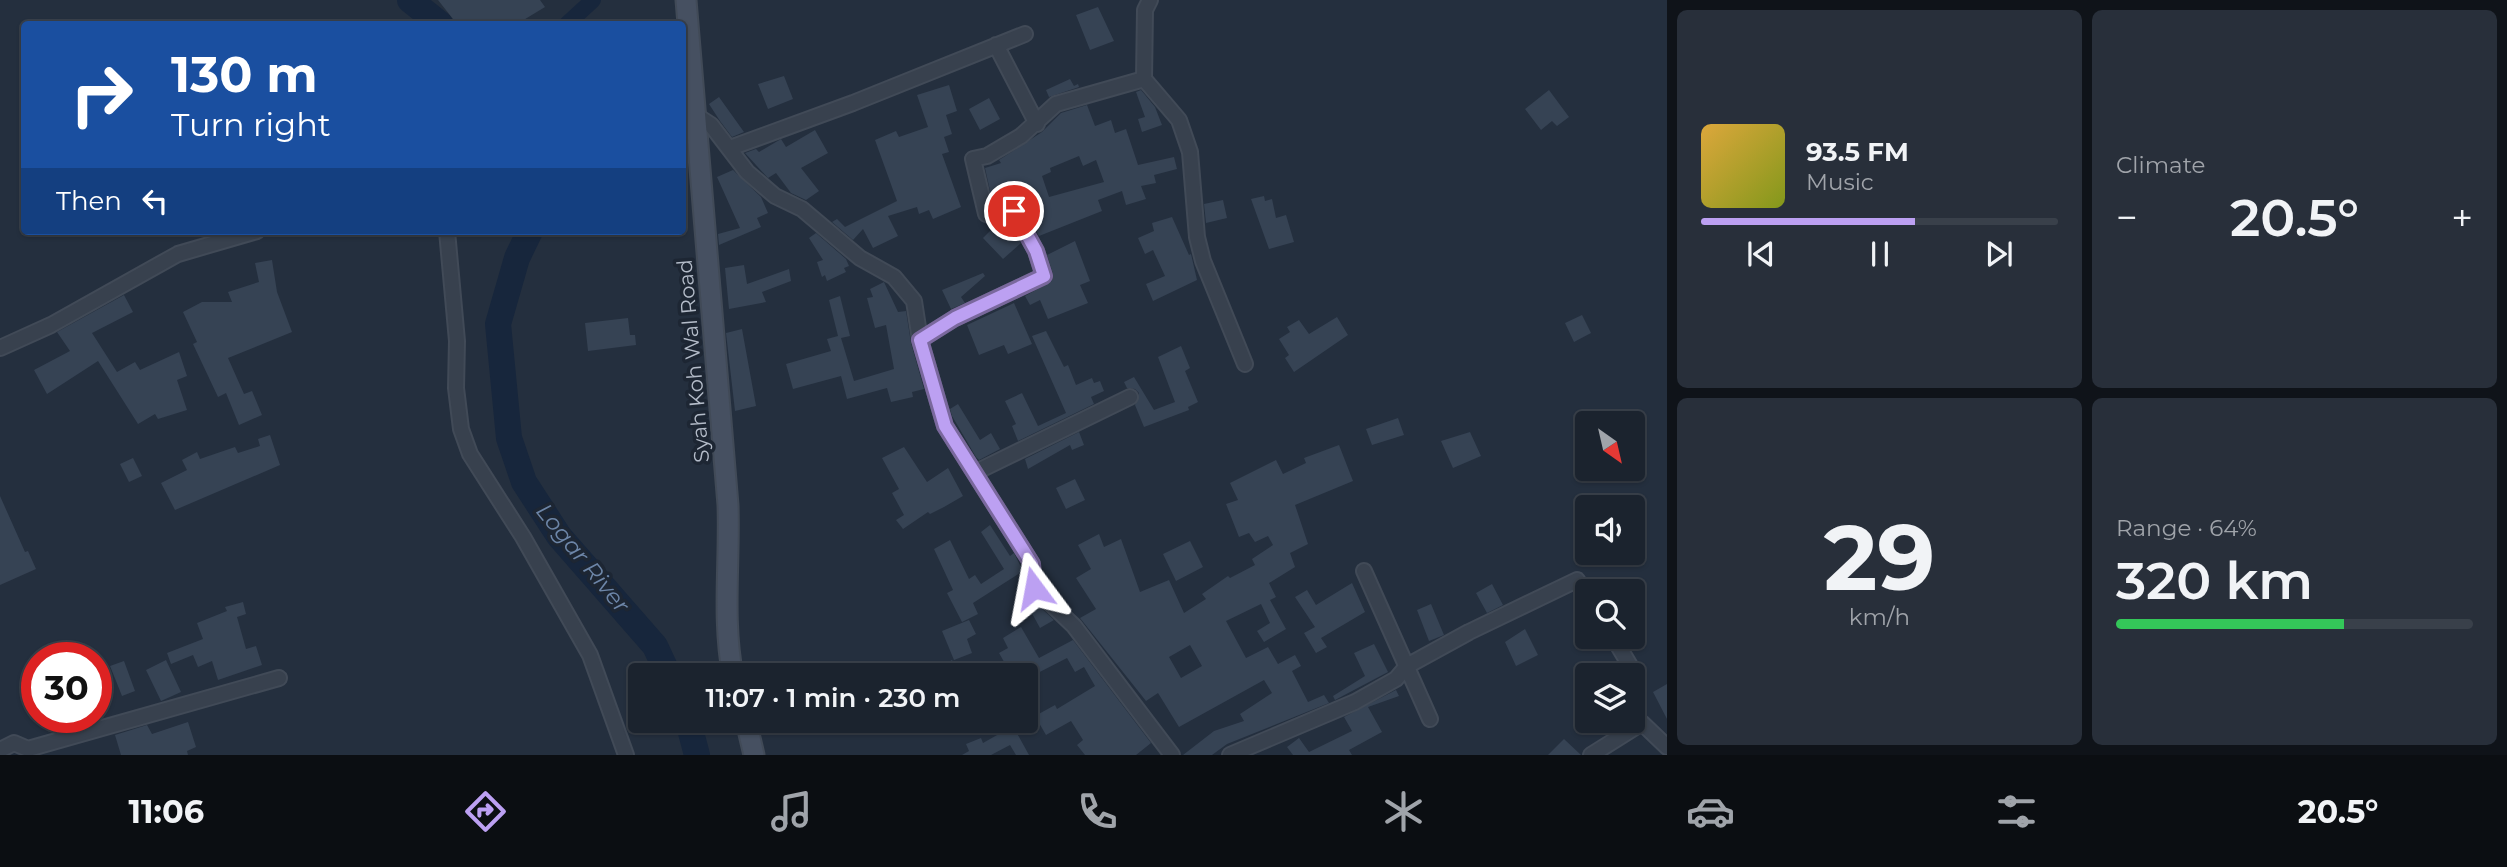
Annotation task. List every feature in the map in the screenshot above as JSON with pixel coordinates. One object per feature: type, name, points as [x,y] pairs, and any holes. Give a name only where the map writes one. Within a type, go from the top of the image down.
[{"type":"street","name":"Syah Koh Wal Road","points":[[686,0],[728,505],[726,629],[731,663]]},
{"type":"street","points":[[1150,0],[1145,10],[1144,79],[1179,120],[1190,152],[1197,237],[1202,261],[1245,364]]},
{"type":"street","points":[[730,148],[853,103],[1025,34]]},
{"type":"street","points":[[996,45],[1037,124]]},
{"type":"street","points":[[920,340],[955,318],[1044,276],[1036,251],[1014,211],[986,214],[973,159],[987,156],[1037,124],[1056,104],[1144,79]]},
{"type":"street","points":[[694,114],[711,125],[747,172],[775,195],[802,209],[860,258],[894,277],[914,301],[920,340],[945,426],[1032,564],[1034,588],[1074,626],[1172,755]]},
{"type":"street","points":[[0,348],[51,325],[178,254],[243,235]]},
{"type":"street","points":[[447,235],[457,341],[456,388],[461,429],[470,454],[523,537],[590,655],[626,755]]},
{"type":"street","points":[[976,472],[1130,397]]},
{"type":"street","points":[[1364,570],[1430,719]]},
{"type":"street","points":[[1230,755],[1355,702],[1396,678],[1407,666],[1469,632],[1575,581]]},
{"type":"street","points":[[0,750],[15,743],[28,748],[279,677]]},
{"type":"street","points":[[1591,755],[1642,723],[1667,747]]},
{"type":"street","points":[[749,733],[754,755]]},
{"type":"building","points":[[438,0],[540,0],[545,7],[522,21],[455,21]]},
{"type":"building","points":[[1098,7],[1114,41],[1090,50],[1076,15]]},
{"type":"building","points":[[784,76],[793,99],[768,109],[758,84]]},
{"type":"building","points":[[1070,79],[1074,86],[1078,84],[1079,87],[1049,97],[1046,90]]},
{"type":"building","points":[[949,85],[957,111],[946,115],[952,134],[944,137],[949,152],[942,154],[961,207],[933,219],[929,210],[919,214],[917,207],[888,216],[898,236],[873,248],[863,229],[853,240],[832,222],[837,219],[845,227],[897,201],[875,140],[896,131],[899,137],[928,127],[917,95]]},
{"type":"building","points":[[1141,90],[1155,107],[1162,125],[1142,132],[1138,119],[1145,117],[1136,92]]},
{"type":"building","points":[[1549,90],[1569,117],[1557,126],[1552,121],[1541,130],[1525,109]]},
{"type":"building","points":[[719,97],[744,132],[732,137],[720,121],[709,104]]},
{"type":"building","points":[[989,98],[1000,119],[980,130],[969,109]]},
{"type":"building","points":[[1087,105],[1095,126],[1111,120],[1115,133],[1126,129],[1138,165],[1174,157],[1177,169],[1154,175],[1156,183],[1141,186],[1146,199],[1126,205],[1122,191],[1098,200],[1102,211],[1039,236],[1019,203],[993,204],[985,168],[1001,163],[999,160],[1042,132],[1061,113]],"holes":[[[1079,156],[1083,166],[1096,160],[1104,182],[1049,197],[1042,176],[1051,172],[1050,168]]]},
{"type":"building","points":[[815,130],[828,153],[801,168],[819,191],[806,200],[791,193],[776,173],[768,178],[745,153],[756,149],[759,152],[781,139],[786,147]]},
{"type":"building","points":[[733,170],[761,197],[768,213],[757,218],[761,227],[719,245],[718,234],[740,228],[717,177]]},
{"type":"building","points":[[1264,196],[1265,201],[1272,199],[1276,218],[1286,215],[1294,242],[1269,249],[1251,199]]},
{"type":"building","points":[[1223,200],[1227,218],[1206,223],[1204,204]]},
{"type":"building","points":[[1172,217],[1189,255],[1191,254],[1197,280],[1153,301],[1146,284],[1165,276],[1153,250],[1145,254],[1138,238],[1154,231],[1152,223]]},
{"type":"building","points":[[1009,221],[1021,243],[1003,259],[983,238],[999,222]]},
{"type":"building","points":[[816,233],[846,259],[849,266],[844,268],[846,272],[827,281],[825,275],[822,277],[817,262],[823,260],[809,238]]},
{"type":"building","points":[[1075,241],[1090,281],[1080,285],[1088,303],[1048,319],[1040,300],[1030,305],[1025,296],[1052,281],[1053,274],[1047,255]]},
{"type":"building","points":[[272,260],[277,292],[292,332],[228,358],[244,394],[252,391],[262,415],[239,425],[226,393],[218,397],[193,344],[197,342],[183,312],[202,302],[232,302],[228,292],[259,282],[255,263]]},
{"type":"building","points":[[744,265],[747,284],[789,269],[791,281],[762,292],[766,302],[729,309],[725,268]]},
{"type":"building","points":[[983,273],[985,276],[961,297],[965,303],[951,309],[942,290]]},
{"type":"building","points":[[884,282],[898,312],[906,311],[911,343],[924,389],[912,392],[913,397],[891,402],[887,388],[847,399],[841,376],[793,389],[786,364],[831,351],[827,339],[838,336],[829,300],[840,296],[850,336],[841,338],[854,381],[894,369],[886,325],[875,328],[867,298],[873,297],[870,289]]},
{"type":"building","points":[[124,295],[133,312],[92,333],[117,372],[135,362],[140,370],[179,352],[187,376],[177,380],[187,410],[158,419],[155,414],[138,424],[98,361],[47,394],[34,370],[70,351],[57,332]]},
{"type":"building","points":[[1014,303],[1032,344],[1008,354],[1004,345],[979,355],[967,325]]},
{"type":"building","points":[[1582,315],[1591,333],[1574,342],[1565,323]]},
{"type":"building","points":[[1337,317],[1348,335],[1294,372],[1285,358],[1289,355],[1279,339],[1290,332],[1287,327],[1299,320],[1309,334]]},
{"type":"building","points":[[628,318],[630,335],[635,335],[636,345],[588,351],[585,323]]},
{"type":"building","points":[[742,329],[756,406],[735,411],[726,333]]},
{"type":"building","points":[[1046,331],[1064,367],[1068,365],[1076,385],[1092,378],[1094,383],[1100,381],[1104,391],[1091,397],[1094,404],[1018,441],[1012,426],[1016,424],[1005,401],[1022,393],[1038,426],[1066,413],[1032,336]]},
{"type":"building","points":[[1181,346],[1190,368],[1185,371],[1198,402],[1188,407],[1189,410],[1144,427],[1135,405],[1139,393],[1135,389],[1127,388],[1124,382],[1134,377],[1154,410],[1175,402],[1158,357]]},
{"type":"building","points":[[958,404],[980,440],[991,433],[1000,449],[979,460],[976,457],[952,416],[950,409]]},
{"type":"building","points":[[1398,418],[1404,435],[1372,445],[1366,429]]},
{"type":"building","points":[[1079,432],[1084,445],[1072,450],[1070,445],[1028,469],[1025,459]]},
{"type":"building","points":[[1470,432],[1481,456],[1453,468],[1441,441]]},
{"type":"building","points":[[270,435],[280,465],[175,510],[161,483],[187,470],[182,460],[197,452],[200,459],[235,447],[238,453],[260,446],[258,439]]},
{"type":"building","points":[[1339,445],[1353,481],[1295,505],[1308,544],[1290,553],[1295,567],[1269,583],[1276,597],[1270,600],[1286,629],[1264,642],[1257,631],[1270,623],[1261,604],[1226,621],[1246,658],[1268,647],[1278,664],[1295,655],[1301,666],[1292,671],[1308,702],[1324,695],[1329,703],[1227,744],[1212,755],[1183,755],[1214,731],[1244,721],[1240,714],[1272,693],[1264,680],[1179,727],[1158,693],[1146,701],[1080,618],[1096,609],[1076,578],[1091,569],[1078,545],[1099,534],[1104,547],[1121,539],[1140,592],[1169,580],[1184,613],[1206,599],[1202,594],[1228,576],[1230,578],[1255,565],[1252,559],[1273,545],[1268,536],[1255,542],[1249,533],[1239,537],[1226,504],[1238,500],[1230,483],[1276,460],[1283,474],[1306,463],[1304,458]],"holes":[[[1190,645],[1202,666],[1181,678],[1169,657]]]},
{"type":"building","points":[[904,447],[927,482],[948,468],[963,496],[930,514],[928,512],[903,529],[896,520],[904,515],[892,493],[899,489],[882,458]]},
{"type":"building","points":[[133,458],[142,476],[129,482],[120,464]]},
{"type":"building","points":[[1075,479],[1085,500],[1066,509],[1056,488]]},
{"type":"building","points":[[0,496],[25,552],[28,551],[36,569],[0,585]]},
{"type":"building","points":[[990,525],[1010,556],[1014,553],[1023,571],[973,603],[978,614],[962,622],[947,593],[953,590],[934,549],[950,540],[969,579],[975,575],[981,584],[1004,569],[981,532]]},
{"type":"building","points":[[1190,541],[1203,567],[1176,581],[1163,554]]},
{"type":"building","points":[[1352,583],[1365,612],[1321,638],[1327,647],[1316,653],[1304,633],[1315,627],[1295,597],[1307,590],[1316,605]]},
{"type":"building","points":[[1492,584],[1503,605],[1487,613],[1476,593]]},
{"type":"building","points":[[1027,595],[1054,620],[1040,628],[1023,597]]},
{"type":"building","points":[[243,602],[246,614],[237,617],[246,649],[256,646],[262,665],[218,680],[212,661],[198,667],[193,655],[171,664],[167,653],[203,639],[197,623],[227,611],[225,607]]},
{"type":"building","points":[[1431,604],[1444,635],[1429,641],[1417,610]]},
{"type":"building","points":[[969,620],[976,634],[967,639],[972,653],[954,660],[942,631]]},
{"type":"building","points":[[1021,627],[1039,658],[1073,640],[1151,743],[1136,755],[1085,755],[1077,745],[1083,740],[1071,721],[1046,735],[1038,721],[1038,714],[1055,705],[1057,709],[1095,686],[1084,667],[1075,672],[1067,658],[1038,673],[1038,663],[1005,663],[999,653],[1008,648],[1003,638]]},
{"type":"building","points":[[1525,629],[1538,655],[1516,666],[1505,642]]},
{"type":"building","points":[[1374,644],[1388,672],[1335,700],[1333,696],[1365,676],[1354,653]]},
{"type":"building","points":[[166,660],[181,692],[161,701],[146,670]]},
{"type":"building","points":[[124,661],[135,691],[122,696],[112,665]]},
{"type":"building","points":[[1667,684],[1667,719],[1653,692]]},
{"type":"building","points":[[1396,690],[1399,696],[1368,707],[1382,732],[1349,750],[1352,755],[1293,755],[1287,747],[1299,738],[1309,752],[1352,731],[1344,717]]},
{"type":"building","points":[[188,722],[196,747],[187,751],[188,755],[121,755],[115,735],[147,725],[152,734]]},
{"type":"building","points":[[1001,733],[1017,733],[1029,755],[1016,755],[1010,745],[991,755],[962,755],[969,751],[966,744],[981,738],[983,743]]},
{"type":"building","points":[[1564,739],[1581,755],[1548,755]]},
{"type":"waterway","name":"Logar River","points":[[410,0],[436,21]]},
{"type":"waterway","points":[[570,21],[593,0]]},
{"type":"waterway","name":"Logar River","points":[[528,235],[517,258],[498,324],[509,438],[524,482],[559,536],[655,646],[663,663]]},
{"type":"waterway","name":"Logar River","points":[[691,733],[697,755]]},
{"type":"route","points":[[1014,211],[1036,251],[1044,276],[955,318],[920,340],[945,426],[1032,564],[1034,588]]}]
